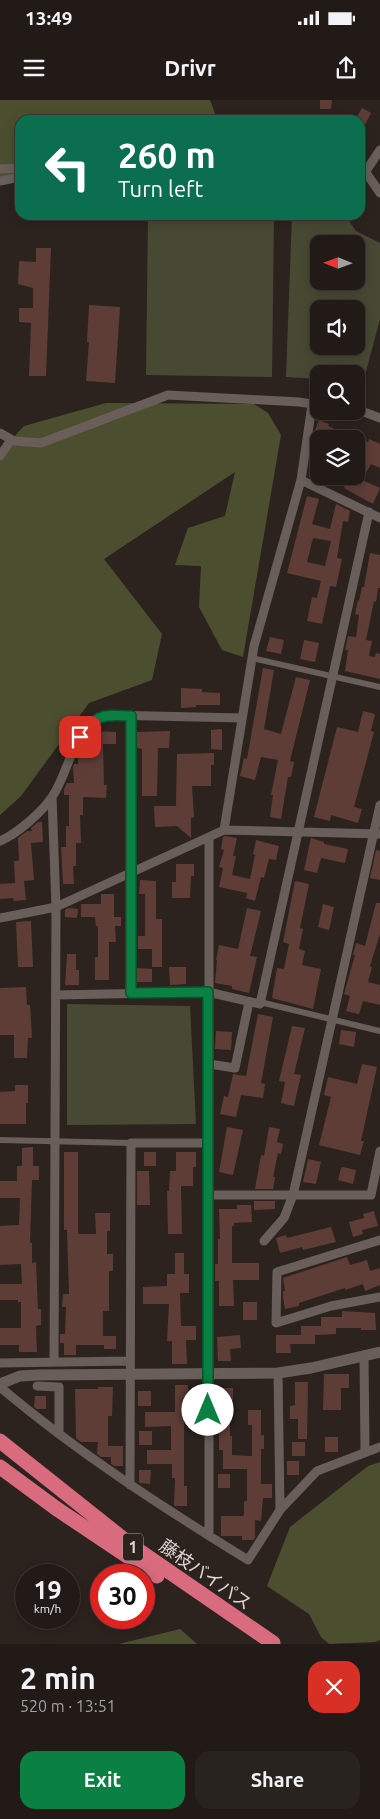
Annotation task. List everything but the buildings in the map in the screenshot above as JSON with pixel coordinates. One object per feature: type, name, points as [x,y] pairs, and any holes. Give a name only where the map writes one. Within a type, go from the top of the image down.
[{"type":"highway","name":"藤枝バイパス","points":[[0,1441],[132,1546],[274,1644]]},
{"type":"highway","name":"藤枝バイパス","points":[[0,1466],[57,1509],[168,1584],[274,1644]]},
{"type":"street","points":[[365,166],[380,150]]},
{"type":"street","points":[[0,169],[15,168]]},
{"type":"street","points":[[365,171],[380,193]]},
{"type":"street","points":[[0,181],[15,178]]},
{"type":"street","points":[[0,433],[11,440],[24,443],[41,443],[168,395],[310,405]]},
{"type":"street","points":[[365,412],[380,418]]},
{"type":"street","points":[[224,830],[252,658],[301,480],[312,420]]},
{"type":"street","points":[[0,456],[11,440]]},
{"type":"street","points":[[301,480],[380,518]]},
{"type":"street","points":[[260,1002],[369,512]]},
{"type":"street","points":[[252,658],[380,687]]},
{"type":"street","points":[[0,841],[12,836],[52,797],[80,737],[93,720],[106,715],[242,718]]},
{"type":"street","points":[[131,716],[131,993]]},
{"type":"street","points":[[52,797],[56,907],[54,1362]]},
{"type":"street","points":[[264,1241],[284,1218],[293,1195],[332,1020],[377,834],[380,805]]},
{"type":"street","points":[[0,918],[56,907],[224,830],[377,834]]},
{"type":"street","points":[[209,1536],[208,992],[210,838]]},
{"type":"street","points":[[56,995],[208,992],[249,1002],[260,1004],[260,1002],[380,1031]]},
{"type":"street","points":[[209,1064],[235,1068],[249,1002]]},
{"type":"street","points":[[0,1140],[209,1143]]},
{"type":"street","points":[[130,1485],[131,1143]]},
{"type":"street","points":[[209,1195],[371,1195],[380,1151]]},
{"type":"street","points":[[380,1240],[277,1272],[276,1324],[331,1306],[380,1297]]},
{"type":"street","points":[[380,1352],[311,1368],[278,1373],[20,1376],[0,1385],[28,1411],[130,1485],[248,1560],[280,1510],[318,1470],[380,1446]]},
{"type":"street","points":[[364,1356],[365,1452]]},
{"type":"street","points":[[0,1363],[130,1361]]},
{"type":"street","points":[[278,1373],[280,1510]]},
{"type":"street","points":[[37,1386],[59,1387],[59,1433]]},
{"type":"green space","points":[[0,100],[210,100],[216,115],[15,115],[15,174],[0,178]]},
{"type":"green space","points":[[148,220],[274,220],[272,377],[146,375]]},
{"type":"green space","points":[[292,220],[348,220],[356,231],[364,235],[310,235],[310,290],[365,290],[365,236],[380,243],[380,319],[365,375],[365,365],[310,365],[310,378],[286,377]]},
{"type":"green space","points":[[106,403],[254,404],[268,413],[281,435],[243,657],[222,650],[199,607],[201,566],[175,565],[188,528],[225,516],[235,472],[104,559],[162,634],[152,680],[89,703],[21,796],[0,815],[0,452],[24,426]]},
{"type":"green space","points":[[67,1004],[190,1006],[196,1124],[67,1125]]},
{"type":"green space","points":[[380,1462],[380,1640],[375,1642],[329,1644],[321,1637],[309,1614],[267,1586],[290,1527],[368,1466]]},
{"type":"green space","points":[[180,1629],[197,1644],[119,1644]]},
{"type":"route","points":[[80,737],[93,720],[106,715],[131,716],[131,993],[208,992],[208,1410]]}]
